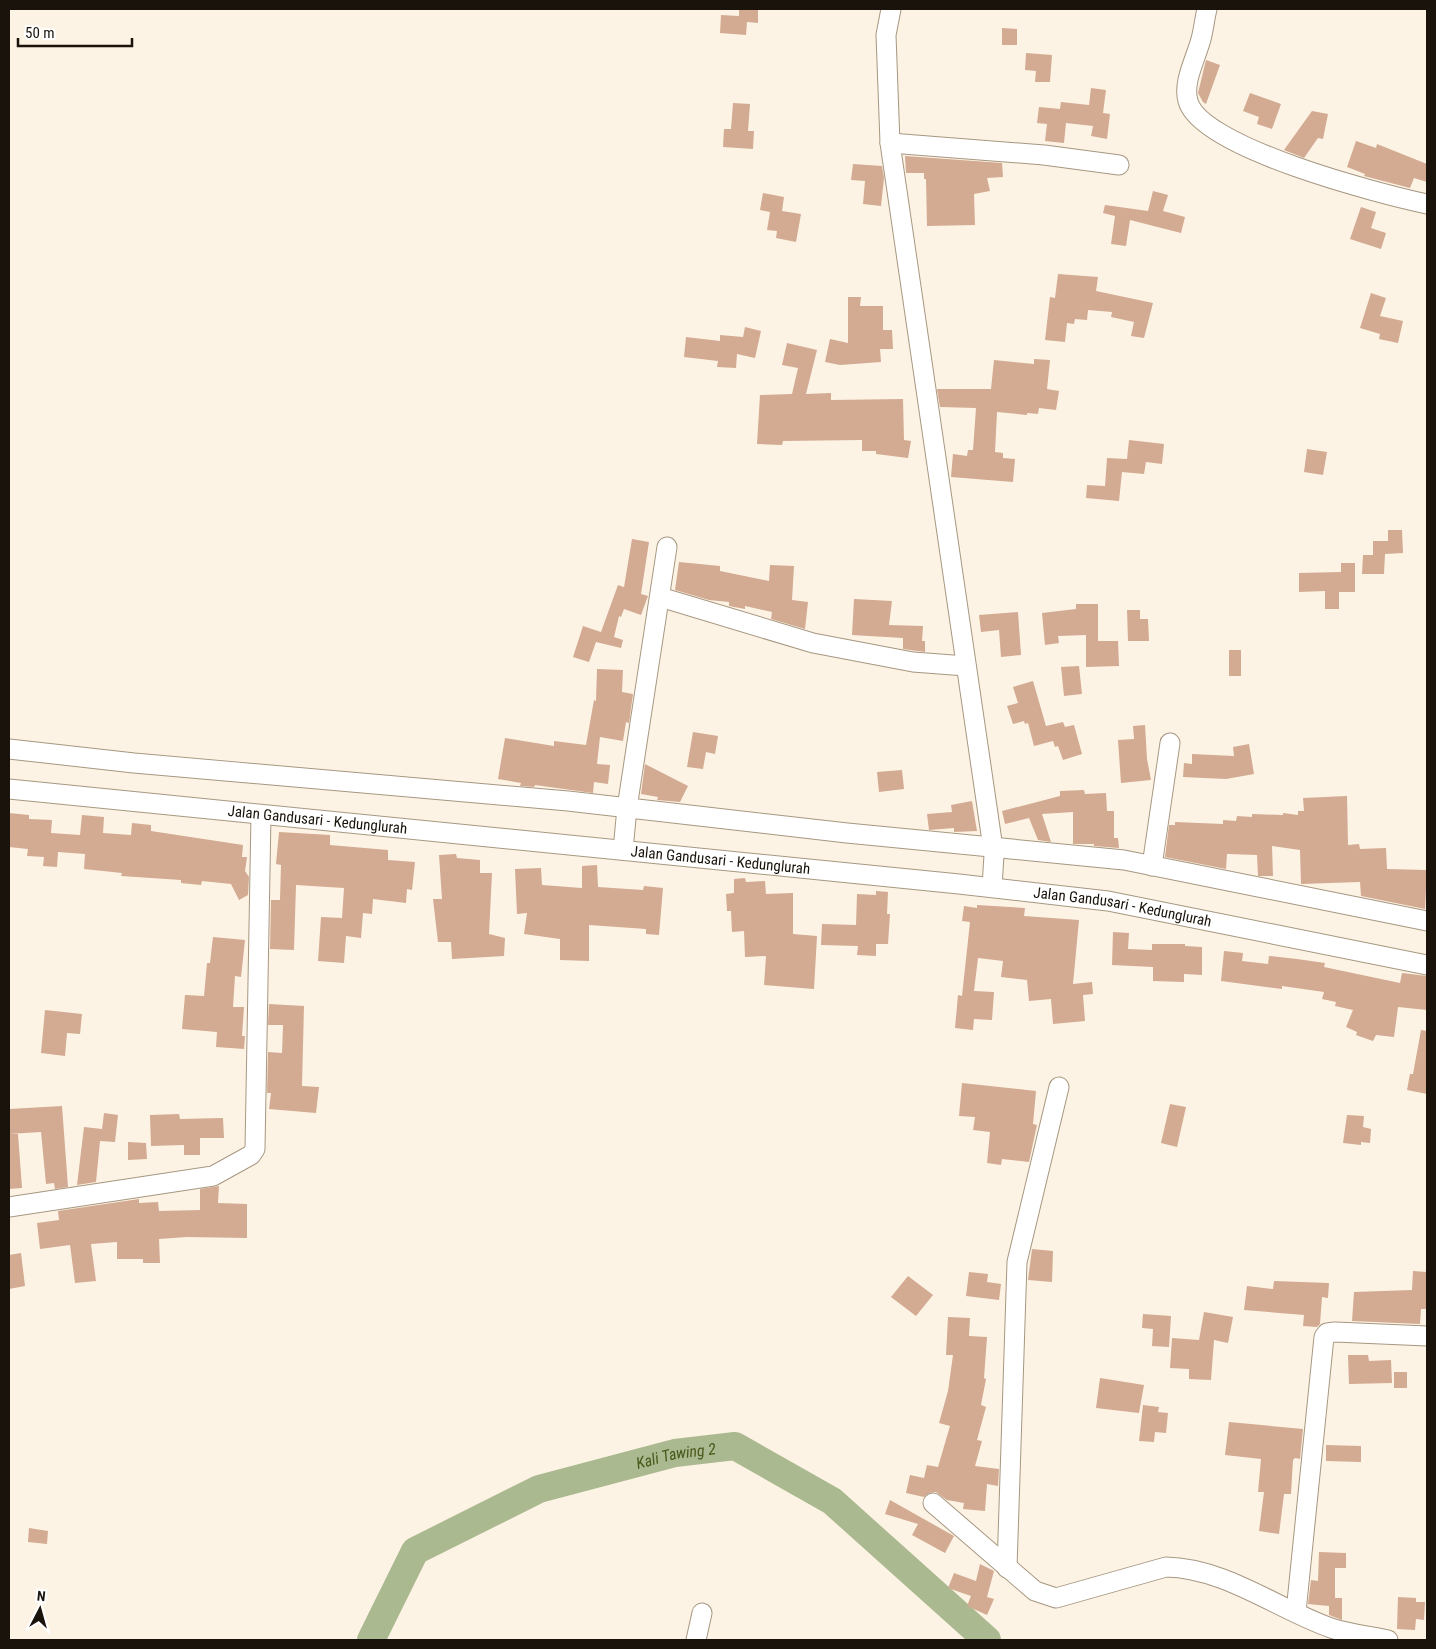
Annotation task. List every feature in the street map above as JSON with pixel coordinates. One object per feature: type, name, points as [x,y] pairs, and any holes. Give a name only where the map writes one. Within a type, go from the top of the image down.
[{"type":"street","points":[[891,9],[886,35],[890,143],[993,865]]},
{"type":"street","points":[[1207,9],[1202,35],[1186,88],[1188,103],[1196,116],[1219,132],[1289,166],[1382,194],[1427,204]]},
{"type":"street","points":[[890,143],[1044,155],[1119,165]]},
{"type":"street","points":[[623,843],[626,812],[668,547]]},
{"type":"street","points":[[660,598],[813,643],[913,662],[966,666]]},
{"type":"street","points":[[1152,866],[1170,743]]},
{"type":"street","points":[[9,749],[626,812],[993,865],[1124,860],[1427,921]]},
{"type":"street","name":"Jalan Gandusari - Kedunglurah","points":[[9,789],[261,815],[623,843],[993,865],[1108,901],[1427,965]]},
{"type":"street","points":[[9,1207],[213,1176],[251,1155],[255,1149],[261,815]]},
{"type":"street","points":[[1007,1568],[1017,1262],[1059,1087]]},
{"type":"street","points":[[1296,1612],[1324,1337],[1327,1333],[1335,1332],[1427,1336]]},
{"type":"street","points":[[933,1503],[1035,1591],[1056,1598],[1166,1567],[1183,1567],[1204,1572],[1332,1628],[1388,1640]]},
{"type":"street","points":[[696,1640],[702,1613]]},
{"type":"building","points":[[739,9],[758,9],[758,23],[747,22],[746,35],[720,33],[721,15],[739,16]]},
{"type":"building","points":[[1002,28],[1017,29],[1017,45],[1002,45]]},
{"type":"building","points":[[1026,53],[1052,55],[1050,82],[1035,82],[1036,71],[1025,70]]},
{"type":"building","points":[[1206,60],[1220,65],[1206,104],[1198,93]]},
{"type":"building","points":[[1091,88],[1106,90],[1103,113],[1110,114],[1107,139],[1091,136],[1093,126],[1066,123],[1064,143],[1045,141],[1047,124],[1037,123],[1039,107],[1060,109],[1061,102],[1089,105]]},
{"type":"building","points":[[1250,93],[1281,104],[1272,129],[1257,124],[1259,117],[1243,111]]},
{"type":"building","points":[[733,103],[750,104],[748,131],[754,131],[753,149],[723,147],[724,129],[731,129]]},
{"type":"building","points":[[1312,111],[1328,114],[1323,139],[1318,138],[1304,158],[1284,150]]},
{"type":"building","points":[[1356,141],[1376,148],[1377,144],[1427,164],[1427,182],[1414,178],[1410,188],[1364,176],[1365,174],[1347,167]]},
{"type":"building","points":[[905,156],[1002,163],[1003,177],[987,178],[990,191],[974,194],[975,225],[927,226],[926,179],[924,179],[924,173],[906,173]]},
{"type":"building","points":[[853,164],[882,166],[884,178],[881,206],[863,204],[865,181],[851,180]]},
{"type":"building","points":[[1153,191],[1168,195],[1163,211],[1185,217],[1181,233],[1130,220],[1126,246],[1111,244],[1115,216],[1103,213],[1105,205],[1148,211]]},
{"type":"building","points":[[763,193],[784,197],[782,211],[801,214],[796,242],[776,238],[777,231],[767,230],[770,212],[760,210]]},
{"type":"building","points":[[1361,207],[1376,212],[1371,228],[1386,233],[1381,249],[1350,239]]},
{"type":"building","points":[[1058,274],[1098,277],[1096,291],[1153,303],[1144,338],[1131,336],[1134,322],[1111,317],[1112,312],[1088,310],[1087,320],[1075,319],[1074,324],[1067,323],[1065,342],[1045,340],[1050,297],[1055,298]]},
{"type":"building","points":[[1371,293],[1386,298],[1380,316],[1403,321],[1398,343],[1379,339],[1380,334],[1360,328]]},
{"type":"building","points":[[848,297],[861,297],[860,306],[883,306],[883,330],[892,330],[893,349],[880,349],[881,362],[840,365],[825,362],[830,339],[848,343]]},
{"type":"building","points":[[745,327],[761,331],[755,358],[737,354],[736,368],[717,367],[718,361],[684,357],[686,337],[720,341],[720,335],[743,337]]},
{"type":"building","points":[[787,343],[817,350],[806,394],[831,393],[831,400],[903,399],[904,440],[911,441],[908,458],[876,454],[876,451],[862,451],[862,440],[783,441],[782,445],[757,444],[760,395],[792,394],[798,368],[782,365]]},
{"type":"building","points":[[1034,359],[1050,360],[1047,389],[1059,391],[1056,410],[1039,408],[1038,414],[1027,413],[1027,415],[997,412],[995,452],[1003,453],[1003,458],[1015,459],[1013,482],[951,477],[953,454],[967,456],[968,450],[973,450],[976,408],[940,407],[937,389],[991,389],[994,360],[1034,364]]},
{"type":"building","points":[[1129,440],[1164,444],[1162,464],[1146,462],[1144,474],[1122,472],[1119,501],[1086,498],[1087,485],[1105,486],[1107,458],[1127,459]]},
{"type":"building","points":[[1307,449],[1327,452],[1323,475],[1304,472]]},
{"type":"building","points":[[1388,530],[1402,530],[1403,553],[1385,554],[1384,574],[1362,574],[1363,555],[1373,555],[1373,541],[1388,541]]},
{"type":"building","points":[[632,539],[649,542],[641,594],[648,596],[641,615],[624,609],[621,617],[619,616],[614,637],[623,640],[621,648],[596,642],[589,662],[573,657],[583,626],[601,632],[618,585],[624,587]]},
{"type":"building","points":[[679,562],[720,566],[720,571],[769,581],[770,565],[794,566],[792,600],[808,602],[805,629],[771,619],[772,612],[745,606],[745,609],[729,606],[729,602],[709,600],[675,590]]},
{"type":"building","points":[[1341,563],[1355,563],[1355,592],[1339,592],[1339,609],[1325,609],[1325,591],[1299,592],[1299,573],[1341,572]]},
{"type":"building","points":[[854,599],[892,601],[889,625],[923,626],[922,641],[925,641],[925,652],[903,649],[903,638],[852,635]]},
{"type":"building","points":[[1076,604],[1098,604],[1098,641],[1118,641],[1119,666],[1086,667],[1086,635],[1058,636],[1059,643],[1045,645],[1042,613],[1076,609]]},
{"type":"building","points":[[1127,610],[1140,610],[1140,619],[1148,619],[1149,641],[1128,641]]},
{"type":"building","points":[[1018,612],[1021,655],[1001,657],[999,630],[981,632],[979,615]]},
{"type":"building","points":[[1229,650],[1241,650],[1241,676],[1229,676]]},
{"type":"building","points":[[1079,666],[1082,694],[1064,696],[1061,667]]},
{"type":"building","points":[[597,669],[623,670],[622,692],[633,694],[629,723],[626,722],[623,741],[600,737],[597,764],[610,765],[608,784],[594,782],[593,793],[535,785],[534,787],[520,786],[521,783],[498,779],[505,738],[554,746],[554,741],[586,745],[594,700],[596,701]]},
{"type":"building","points":[[1033,681],[1046,726],[1063,722],[1065,727],[1074,725],[1082,754],[1063,760],[1058,746],[1055,747],[1053,741],[1034,746],[1028,723],[1025,724],[1024,721],[1013,724],[1007,706],[1018,703],[1013,687]]},
{"type":"building","points":[[1145,725],[1147,759],[1151,780],[1121,783],[1118,740],[1134,739],[1133,726]]},
{"type":"building","points":[[693,732],[718,736],[715,754],[706,752],[703,769],[687,767]]},
{"type":"building","points":[[1249,744],[1254,774],[1226,779],[1183,777],[1184,763],[1192,764],[1192,754],[1234,756],[1233,747]]},
{"type":"building","points":[[645,764],[688,786],[680,802],[657,800],[658,797],[641,794]]},
{"type":"building","points":[[902,770],[904,789],[879,792],[877,772]]},
{"type":"building","points":[[1084,790],[1085,794],[1106,793],[1107,811],[1114,811],[1114,838],[1118,838],[1119,848],[1094,846],[1094,844],[1073,844],[1073,812],[1042,814],[1051,842],[1038,840],[1029,818],[1005,824],[1002,811],[1060,796],[1060,791]]},
{"type":"building","points":[[1347,796],[1348,845],[1359,844],[1360,849],[1386,848],[1387,869],[1427,870],[1425,909],[1361,896],[1360,882],[1301,884],[1300,850],[1272,846],[1273,876],[1258,876],[1257,855],[1227,854],[1226,869],[1165,857],[1169,825],[1175,825],[1175,822],[1223,824],[1223,820],[1236,821],[1237,816],[1252,817],[1252,814],[1283,815],[1283,813],[1298,815],[1298,811],[1304,811],[1303,798]]},
{"type":"building","points":[[972,801],[977,831],[954,832],[954,828],[929,830],[927,814],[952,812],[951,805]]},
{"type":"building","points":[[9,813],[29,815],[29,819],[52,820],[51,833],[80,835],[82,815],[104,817],[103,833],[131,835],[132,823],[151,825],[151,831],[243,845],[242,857],[247,857],[245,871],[249,877],[248,895],[239,900],[231,884],[202,881],[201,885],[181,883],[181,880],[121,876],[122,873],[84,869],[85,854],[58,852],[57,867],[43,866],[44,857],[27,856],[28,849],[9,847]]},
{"type":"building","points":[[279,832],[330,835],[330,845],[388,850],[388,860],[415,862],[412,890],[407,889],[406,903],[373,899],[372,914],[363,913],[361,938],[346,936],[344,963],[318,961],[321,917],[342,918],[344,888],[296,885],[294,950],[270,949],[271,900],[280,900],[281,865],[276,864]]},
{"type":"building","points":[[456,854],[457,858],[480,860],[480,873],[492,873],[489,934],[505,938],[504,956],[452,959],[451,942],[438,942],[433,899],[442,899],[439,855]]},
{"type":"building","points":[[597,865],[598,887],[643,890],[644,886],[663,888],[659,935],[646,934],[646,929],[589,925],[589,961],[560,960],[560,939],[524,934],[527,913],[517,914],[515,869],[541,868],[542,885],[582,888],[582,866]]},
{"type":"building","points":[[745,878],[746,882],[765,881],[766,894],[793,893],[793,934],[817,936],[814,989],[764,985],[766,956],[745,957],[744,931],[732,932],[731,911],[727,911],[726,894],[734,893],[734,879]]},
{"type":"building","points":[[876,891],[888,892],[887,914],[890,914],[888,944],[876,944],[876,956],[857,955],[858,946],[821,945],[822,924],[856,925],[857,894],[876,895]]},
{"type":"building","points":[[977,905],[1025,908],[1024,916],[1079,920],[1073,984],[1092,982],[1093,994],[1083,995],[1085,1021],[1053,1024],[1051,999],[1029,1001],[1027,980],[1001,977],[1003,961],[978,958],[974,991],[994,992],[992,1020],[974,1019],[973,1030],[955,1028],[958,995],[962,996],[970,922],[962,921],[964,906],[977,908]]},
{"type":"building","points":[[1113,932],[1129,933],[1128,949],[1152,950],[1152,944],[1185,944],[1185,946],[1202,947],[1202,975],[1184,974],[1184,982],[1153,981],[1153,967],[1112,965]]},
{"type":"building","points":[[213,937],[245,940],[241,977],[235,976],[233,1007],[244,1007],[242,1036],[245,1036],[244,1049],[216,1047],[217,1032],[182,1029],[185,995],[204,996],[207,963],[210,963]]},
{"type":"building","points":[[1224,951],[1243,953],[1242,961],[1268,964],[1269,956],[1297,959],[1325,963],[1324,967],[1400,983],[1402,973],[1427,976],[1427,1010],[1398,1007],[1394,1037],[1376,1035],[1373,1041],[1356,1035],[1357,1032],[1346,1027],[1353,1010],[1335,1006],[1336,1002],[1322,999],[1324,992],[1282,986],[1282,989],[1221,981]]},
{"type":"building","points":[[269,1004],[304,1006],[302,1086],[319,1087],[316,1113],[269,1109],[271,1093],[267,1093],[268,1052],[282,1053],[283,1025],[268,1025]]},
{"type":"building","points":[[45,1010],[82,1014],[80,1034],[67,1033],[65,1056],[41,1053]]},
{"type":"building","points":[[1421,1030],[1427,1031],[1427,1094],[1407,1090],[1410,1074],[1413,1074]]},
{"type":"building","points":[[962,1083],[1036,1091],[1033,1124],[1037,1125],[1029,1162],[1002,1159],[1001,1165],[987,1163],[990,1132],[973,1130],[975,1117],[959,1116]]},
{"type":"building","points":[[1170,1104],[1186,1107],[1177,1147],[1161,1143]]},
{"type":"building","points":[[62,1106],[68,1187],[55,1189],[54,1183],[46,1184],[41,1132],[9,1134],[9,1109]]},
{"type":"building","points":[[104,1113],[118,1115],[115,1142],[100,1141],[96,1182],[77,1185],[84,1127],[102,1129]]},
{"type":"building","points":[[179,1114],[180,1119],[223,1118],[224,1138],[200,1138],[200,1155],[184,1155],[184,1145],[151,1146],[150,1115]]},
{"type":"building","points":[[1347,1115],[1364,1116],[1363,1127],[1371,1129],[1370,1143],[1361,1142],[1361,1145],[1343,1143]]},
{"type":"building","points":[[9,1134],[18,1134],[22,1188],[9,1189]]},
{"type":"building","points":[[128,1142],[146,1143],[147,1159],[128,1160]]},
{"type":"building","points":[[219,1186],[218,1203],[247,1204],[247,1238],[187,1237],[159,1239],[160,1263],[143,1263],[143,1259],[117,1259],[117,1242],[91,1244],[96,1281],[75,1283],[70,1245],[40,1249],[37,1223],[59,1220],[58,1211],[139,1199],[139,1203],[158,1202],[159,1211],[200,1210],[200,1189]]},
{"type":"building","points":[[1032,1249],[1053,1251],[1052,1282],[1028,1280]]},
{"type":"building","points":[[21,1253],[25,1286],[9,1289],[9,1255]]},
{"type":"building","points":[[1413,1271],[1427,1272],[1427,1309],[1421,1309],[1420,1324],[1352,1321],[1354,1292],[1412,1290]]},
{"type":"building","points":[[969,1272],[988,1274],[987,1282],[1001,1284],[999,1300],[966,1296]]},
{"type":"building","points":[[908,1276],[933,1295],[916,1316],[891,1297]]},
{"type":"building","points":[[1274,1281],[1329,1283],[1328,1298],[1322,1297],[1320,1324],[1317,1327],[1303,1326],[1304,1315],[1244,1310],[1247,1286],[1273,1289]]},
{"type":"building","points":[[1204,1312],[1233,1317],[1228,1343],[1214,1340],[1211,1380],[1189,1379],[1189,1369],[1170,1368],[1172,1338],[1199,1340]]},
{"type":"building","points":[[1143,1314],[1171,1316],[1169,1347],[1152,1346],[1153,1329],[1142,1328]]},
{"type":"building","points":[[948,1317],[970,1318],[969,1336],[987,1337],[984,1378],[986,1379],[981,1405],[986,1407],[977,1440],[982,1441],[975,1466],[999,1469],[998,1486],[987,1484],[985,1511],[963,1509],[964,1503],[947,1500],[936,1492],[929,1493],[924,1497],[906,1493],[910,1475],[924,1478],[927,1465],[938,1467],[950,1426],[939,1423],[948,1391],[953,1355],[946,1355]]},
{"type":"building","points":[[1348,1355],[1368,1355],[1369,1361],[1391,1360],[1392,1383],[1349,1384]]},
{"type":"building","points":[[1394,1372],[1407,1372],[1407,1388],[1394,1388]]},
{"type":"building","points":[[1100,1378],[1144,1385],[1139,1413],[1096,1408]]},
{"type":"building","points":[[1143,1405],[1159,1407],[1158,1412],[1168,1413],[1166,1433],[1155,1432],[1154,1442],[1139,1441]]},
{"type":"building","points":[[1229,1422],[1303,1429],[1300,1459],[1295,1458],[1293,1460],[1291,1494],[1284,1494],[1279,1534],[1259,1531],[1264,1492],[1258,1492],[1261,1459],[1225,1455]]},
{"type":"building","points":[[1326,1445],[1361,1446],[1361,1462],[1326,1461]]},
{"type":"building","points":[[890,1500],[954,1536],[945,1553],[912,1535],[918,1524],[885,1514]]},
{"type":"building","points":[[29,1528],[48,1531],[47,1544],[28,1542]]},
{"type":"building","points":[[1319,1552],[1346,1553],[1346,1568],[1335,1568],[1335,1598],[1342,1598],[1342,1620],[1329,1615],[1329,1606],[1308,1604],[1311,1580],[1318,1581]]},
{"type":"building","points":[[980,1564],[994,1571],[987,1597],[994,1599],[987,1615],[967,1606],[971,1596],[948,1588],[954,1573],[976,1581]]},
{"type":"building","points":[[1398,1597],[1416,1598],[1416,1602],[1425,1602],[1424,1620],[1416,1619],[1415,1630],[1397,1629]]},
{"type":"waterway","name":"Kali Tawing 2","points":[[371,1640],[415,1551],[539,1489],[675,1453],[735,1446],[832,1501],[987,1640]]}]
